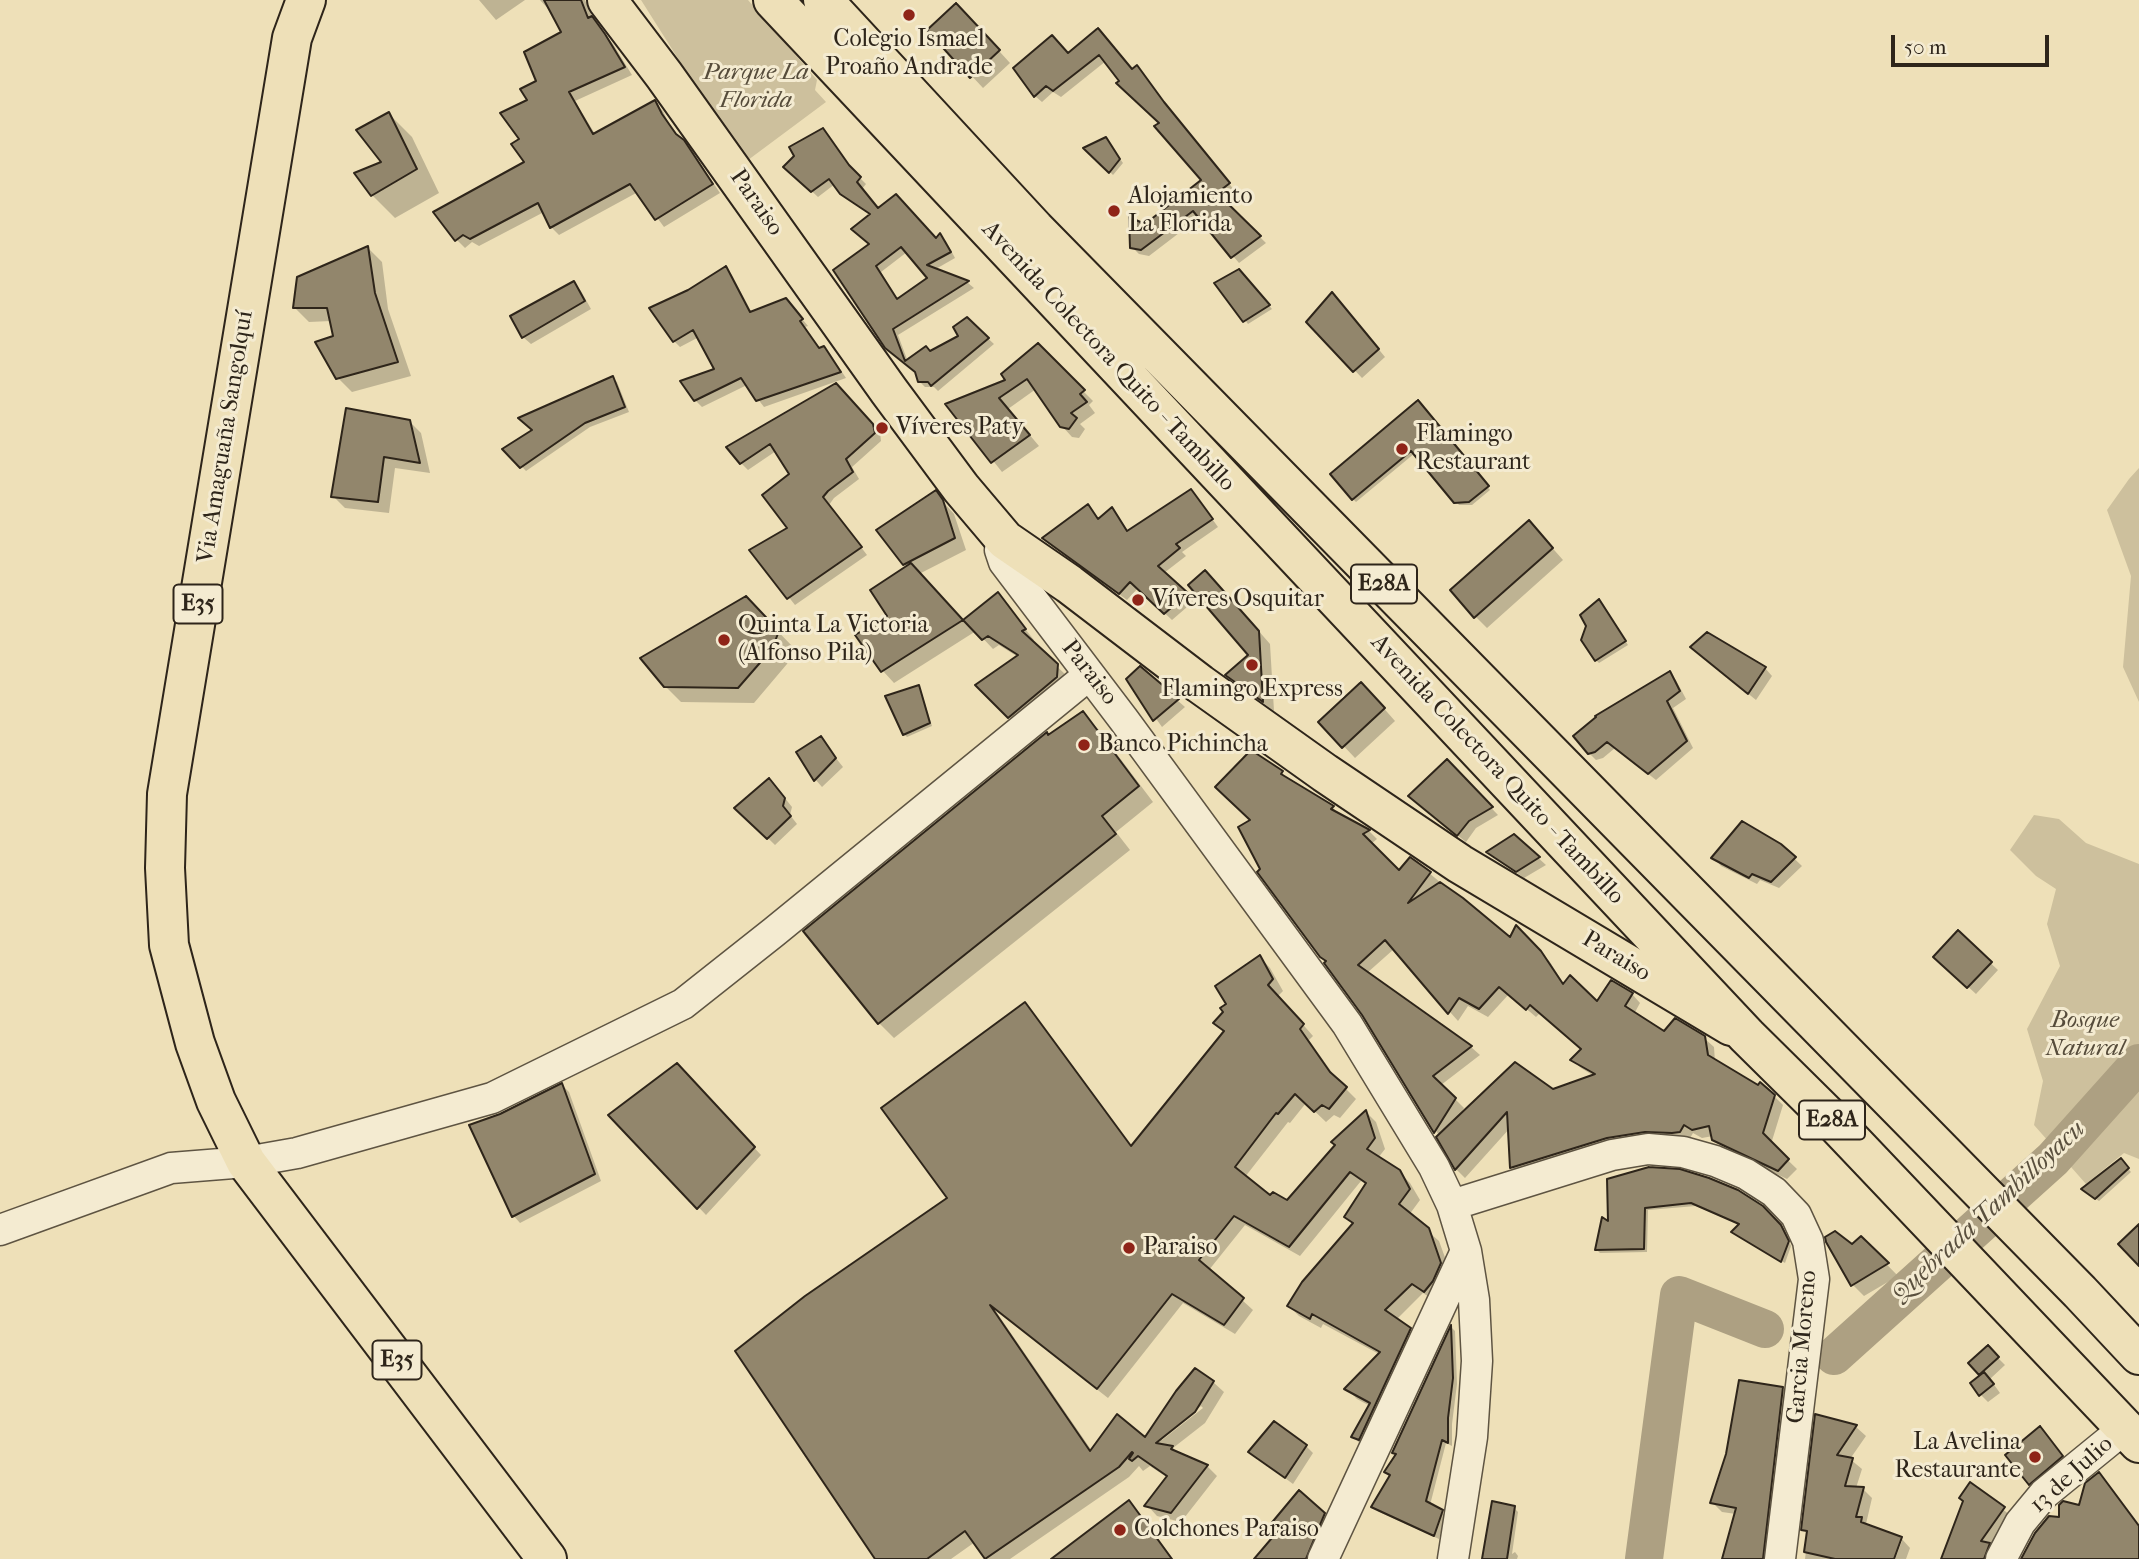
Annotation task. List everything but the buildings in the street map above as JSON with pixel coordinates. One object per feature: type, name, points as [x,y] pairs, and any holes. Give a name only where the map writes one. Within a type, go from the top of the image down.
[{"type":"main road","points":[[292,37],[294,0]]},
{"type":"main road","name":"Via Amaguaña Sangolquí","points":[[306,0],[292,37],[167,794],[165,868],[169,945],[195,1043],[216,1101],[246,1162],[547,1559]]},
{"type":"main road","name":"Paraiso","points":[[607,0],[664,75],[889,391],[961,488],[1005,540],[1069,584],[1200,684],[1460,864],[1747,1035]]},
{"type":"main road","name":"Avenida Colectora Quito - Tambillo","points":[[773,0],[1747,1035],[2132,1436]]},
{"type":"main road","name":"Avenida Colectora Quito - Tambillo","points":[[823,0],[1035,229],[2062,1273],[2139,1355]]},
{"type":"street","name":"Paraiso","points":[[1005,540],[1000,550],[1004,562],[1124,720],[1347,1024],[1434,1167],[1452,1205],[1466,1251],[1474,1300],[1477,1361],[1472,1437],[1453,1559]]},
{"type":"street","points":[[0,1230],[170,1168],[246,1162],[297,1153],[492,1098],[683,1004],[1089,675]]},
{"type":"street","name":"Garcia Moreno","points":[[1452,1205],[1612,1155],[1648,1149],[1683,1152],[1715,1161],[1745,1174],[1774,1192],[1796,1215],[1808,1241],[1814,1279],[1780,1559]]},
{"type":"street","points":[[1323,1559],[1466,1251]]},
{"type":"street","name":"13 de Julio","points":[[2001,1559],[2020,1523],[2044,1494],[2132,1436]]},
{"type":"green space","name":"Parque La Florida","points":[[641,0],[748,0],[817,80],[815,90],[826,102],[744,163]]},
{"type":"green space","points":[[2139,468],[2139,702],[2123,667],[2131,576],[2107,510]]},
{"type":"green space","name":"Bosque Natural","points":[[2034,815],[2059,819],[2086,843],[2139,864],[2139,1159],[2124,1153],[2086,1184],[2034,1125],[2043,1081],[2027,1029],[2060,966],[2047,924],[2056,889],[2036,876],[2010,850]]},
{"type":"waterway","name":"Quebrada Tambilloyacu","points":[[1834,1356],[2053,1159],[2139,1063]]},
{"type":"waterway","name":"Quebrada Tambilloyacu","points":[[1644,1559],[1679,1295],[1765,1329]]},
{"type":"place","name":"Colegio Ismael Proaño Andrade","points":[[909,15]]},
{"type":"place","name":"Alojamiento La Florida","points":[[1114,211]]},
{"type":"place","name":"Víveres Paty","points":[[882,428]]},
{"type":"place","name":"Flamingo Restaurant","points":[[1402,449]]},
{"type":"place","name":"Víveres Osquitar","points":[[1138,600]]},
{"type":"place","name":"Quinta La Victoria (Alfonso Pila)","points":[[724,640]]},
{"type":"place","name":"Flamingo Express","points":[[1252,665]]},
{"type":"place","name":"Banco Pichincha","points":[[1084,745]]},
{"type":"place","name":"Paraiso","points":[[1129,1248]]},
{"type":"place","name":"La Avelina Restaurante","points":[[2035,1457]]},
{"type":"place","name":"Colchones Paraiso","points":[[1120,1530]]}]
